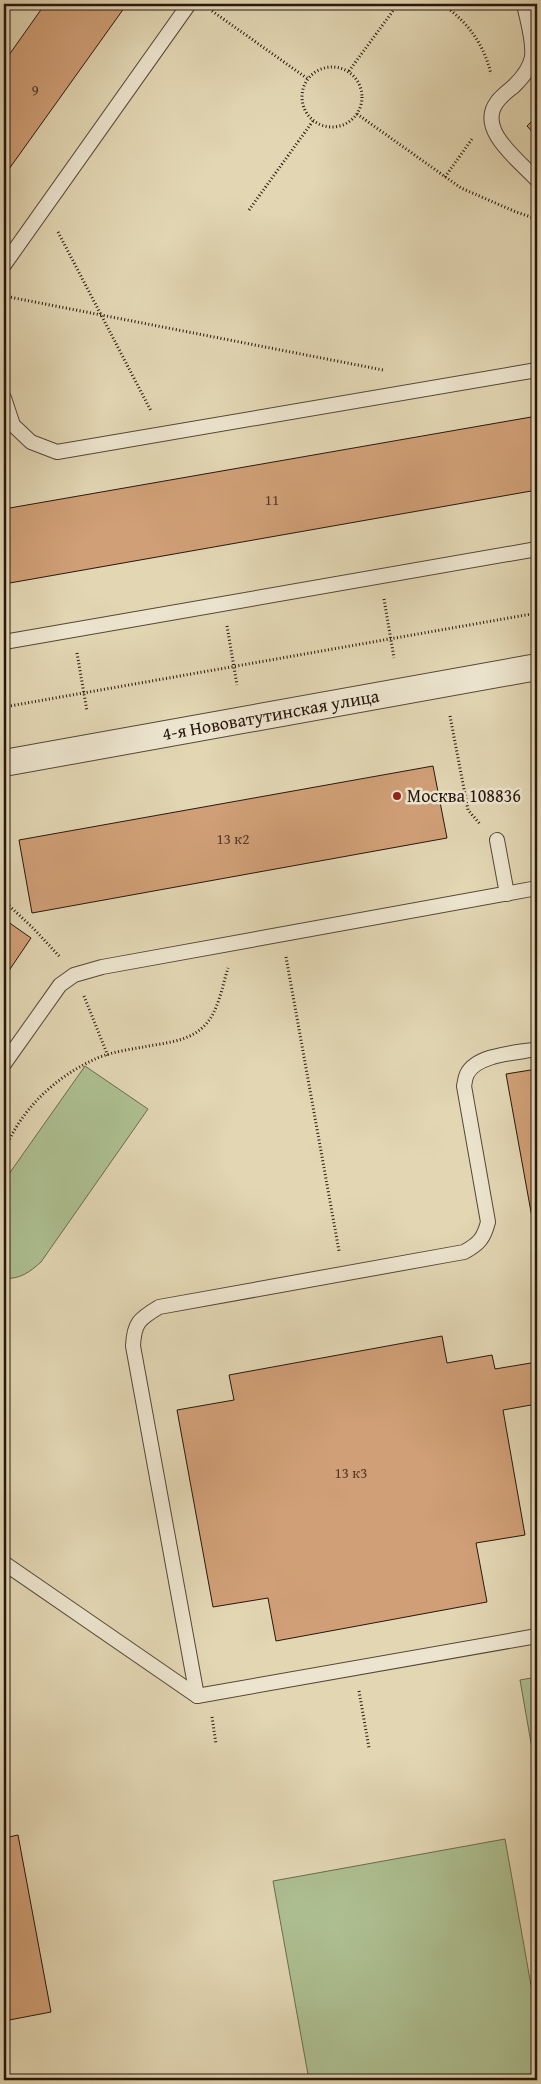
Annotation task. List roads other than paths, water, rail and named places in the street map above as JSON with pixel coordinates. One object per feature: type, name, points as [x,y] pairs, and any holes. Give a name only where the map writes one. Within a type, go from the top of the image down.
[{"type":"street","name":"4-я Нововатутинская улица","points":[[4,763],[537,667]]},
{"type":"lane","points":[[4,265],[189,4]]},
{"type":"lane","points":[[524,4],[532,57],[522,77],[497,102],[493,110],[491,124],[496,137],[537,180]]},
{"type":"lane","points":[[4,398],[13,425],[30,442],[56,452],[537,370]]},
{"type":"lane","points":[[4,642],[537,549]]},
{"type":"lane","points":[[497,840],[507,894]]},
{"type":"lane","points":[[4,1064],[60,985],[74,975],[102,967],[537,888]]},
{"type":"lane","points":[[197,1696],[133,1346],[134,1330],[142,1317],[159,1307],[464,1252],[478,1245],[484,1236],[488,1222],[464,1086],[467,1074],[477,1063],[494,1057],[537,1049]]},
{"type":"lane","points":[[4,1563],[197,1696],[537,1636]]},
{"type":"place","name":"Москва 108836","points":[[397,796]]}]
